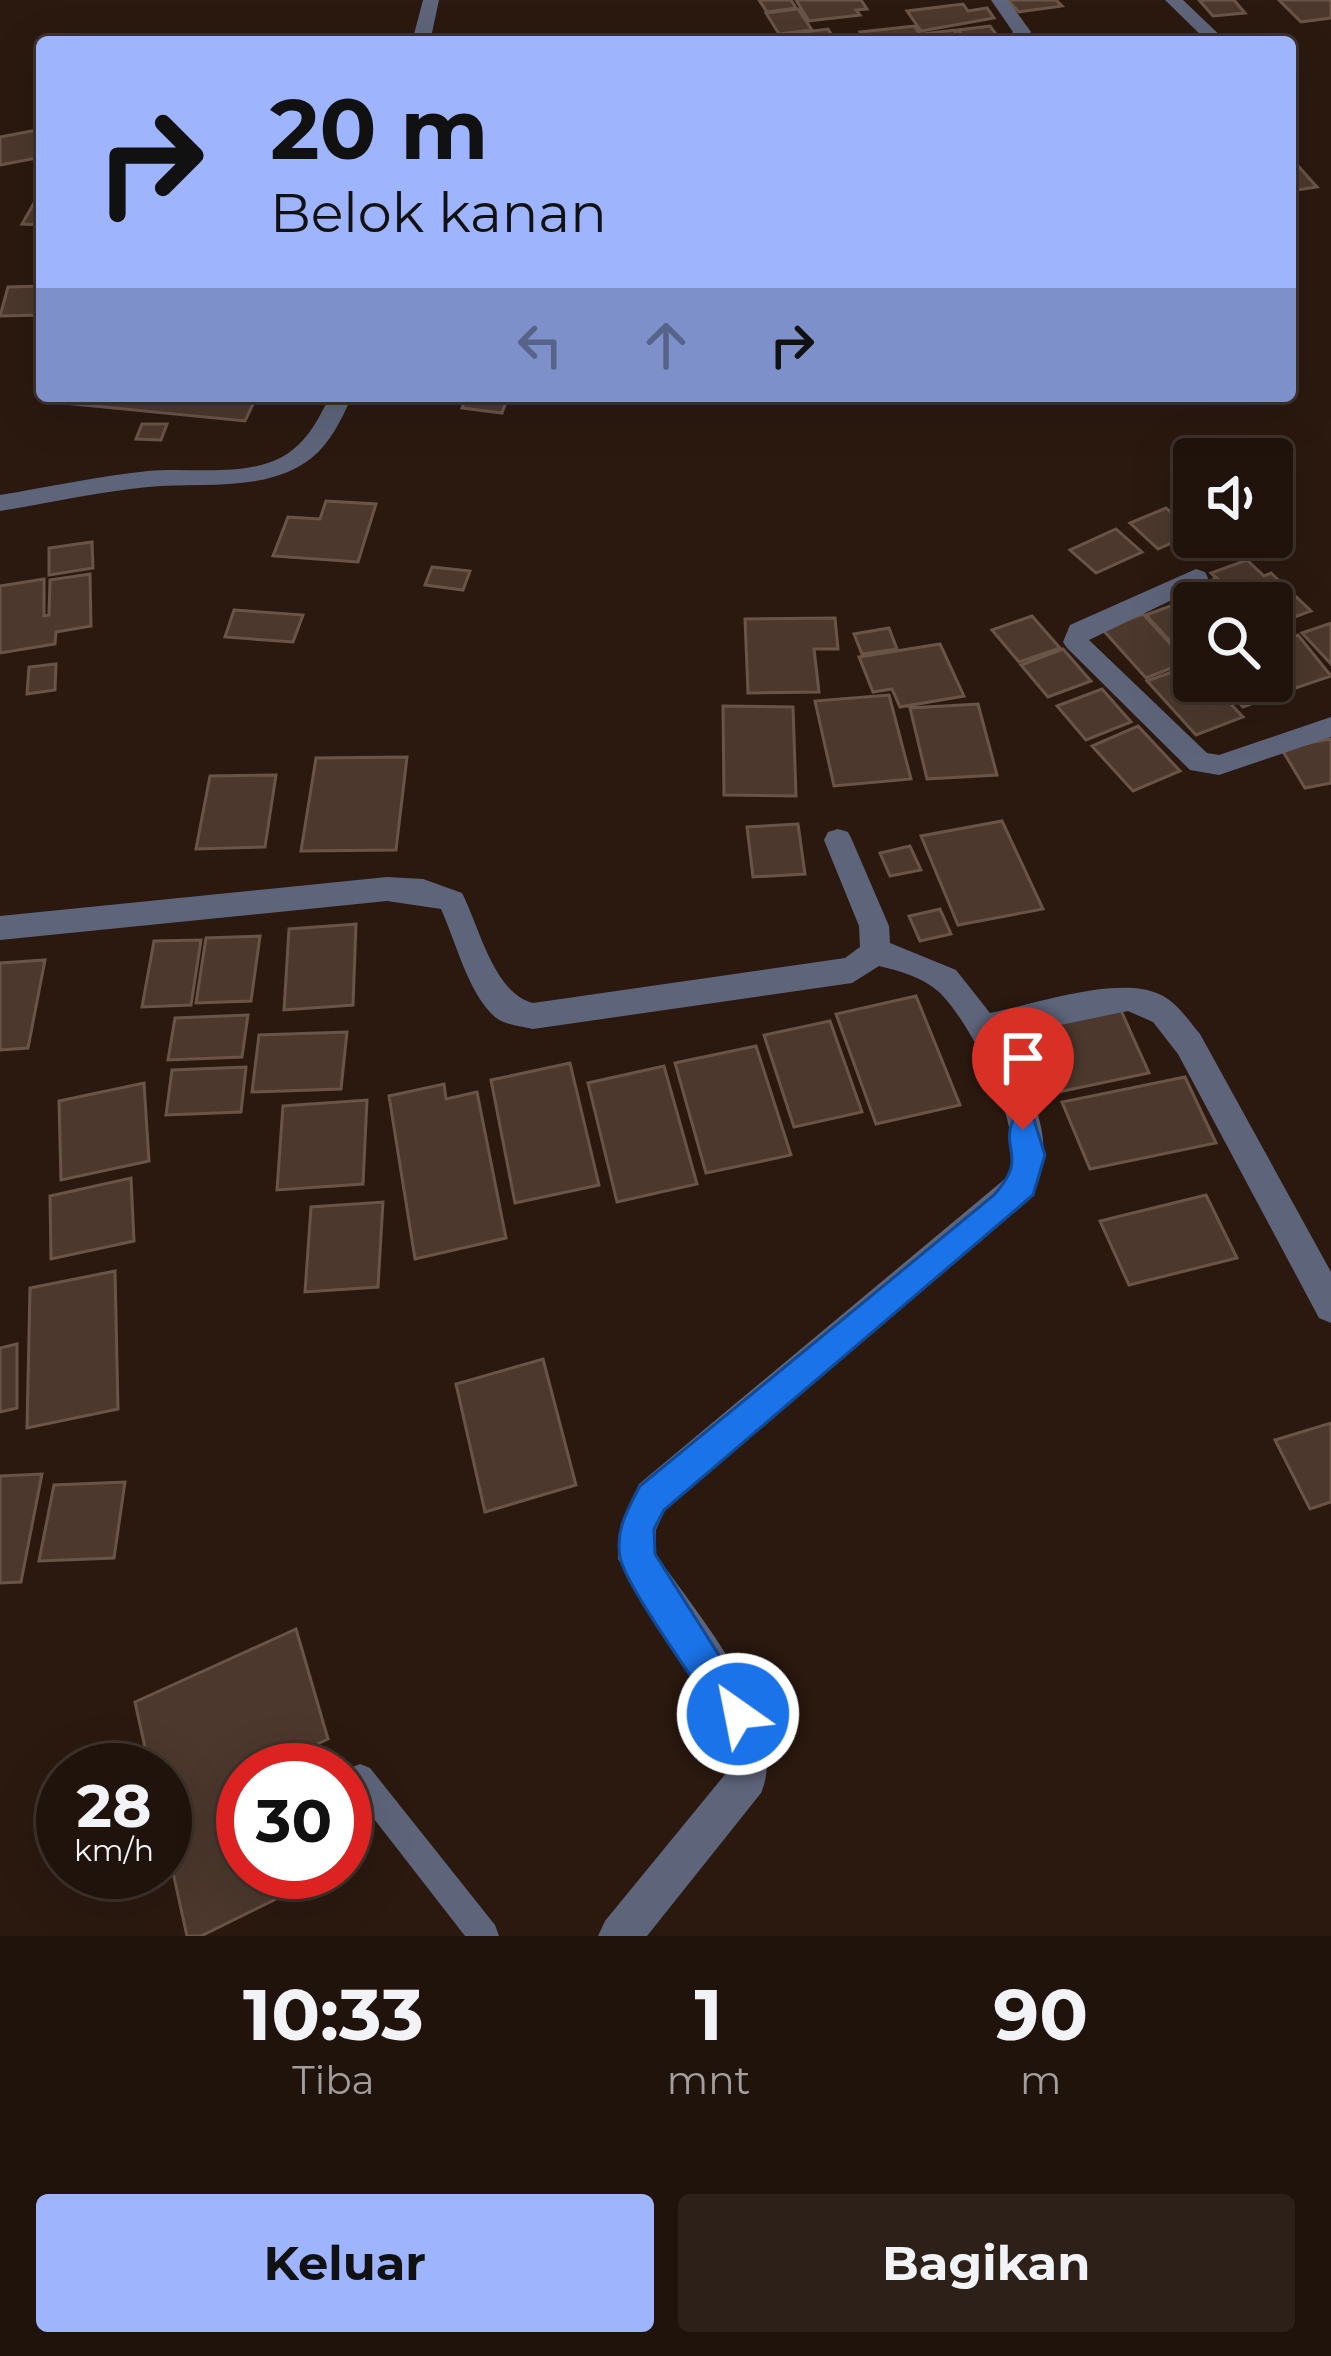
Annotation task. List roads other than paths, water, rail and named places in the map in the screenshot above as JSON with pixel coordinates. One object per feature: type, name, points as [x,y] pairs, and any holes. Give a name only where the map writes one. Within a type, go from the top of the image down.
[{"type":"street","points":[[423,36],[431,0]]},
{"type":"street","points":[[999,0],[1020,24],[1019,36]]},
{"type":"street","points":[[1174,0],[1212,36]]},
{"type":"street","points":[[0,503],[150,478],[247,478],[276,470],[307,452],[339,402]]},
{"type":"street","points":[[1196,578],[1079,631],[1076,642],[1200,763],[1220,765],[1331,727]]},
{"type":"street","points":[[838,841],[874,926],[875,952]]},
{"type":"street","points":[[0,928],[387,889],[424,891],[452,902],[492,989],[508,1010],[532,1016],[784,983],[852,970],[875,952]]},
{"type":"street","points":[[620,1936],[747,1779],[747,1742],[738,1714],[638,1559],[637,1528],[652,1498],[1022,1185],[1030,1155],[1016,1104],[982,1028],[947,981],[909,961],[875,952]]},
{"type":"street","points":[[982,1028],[1128,998],[1163,1011],[1189,1044],[1331,1306]]},
{"type":"lane","points":[[372,1793],[484,1936]]}]
